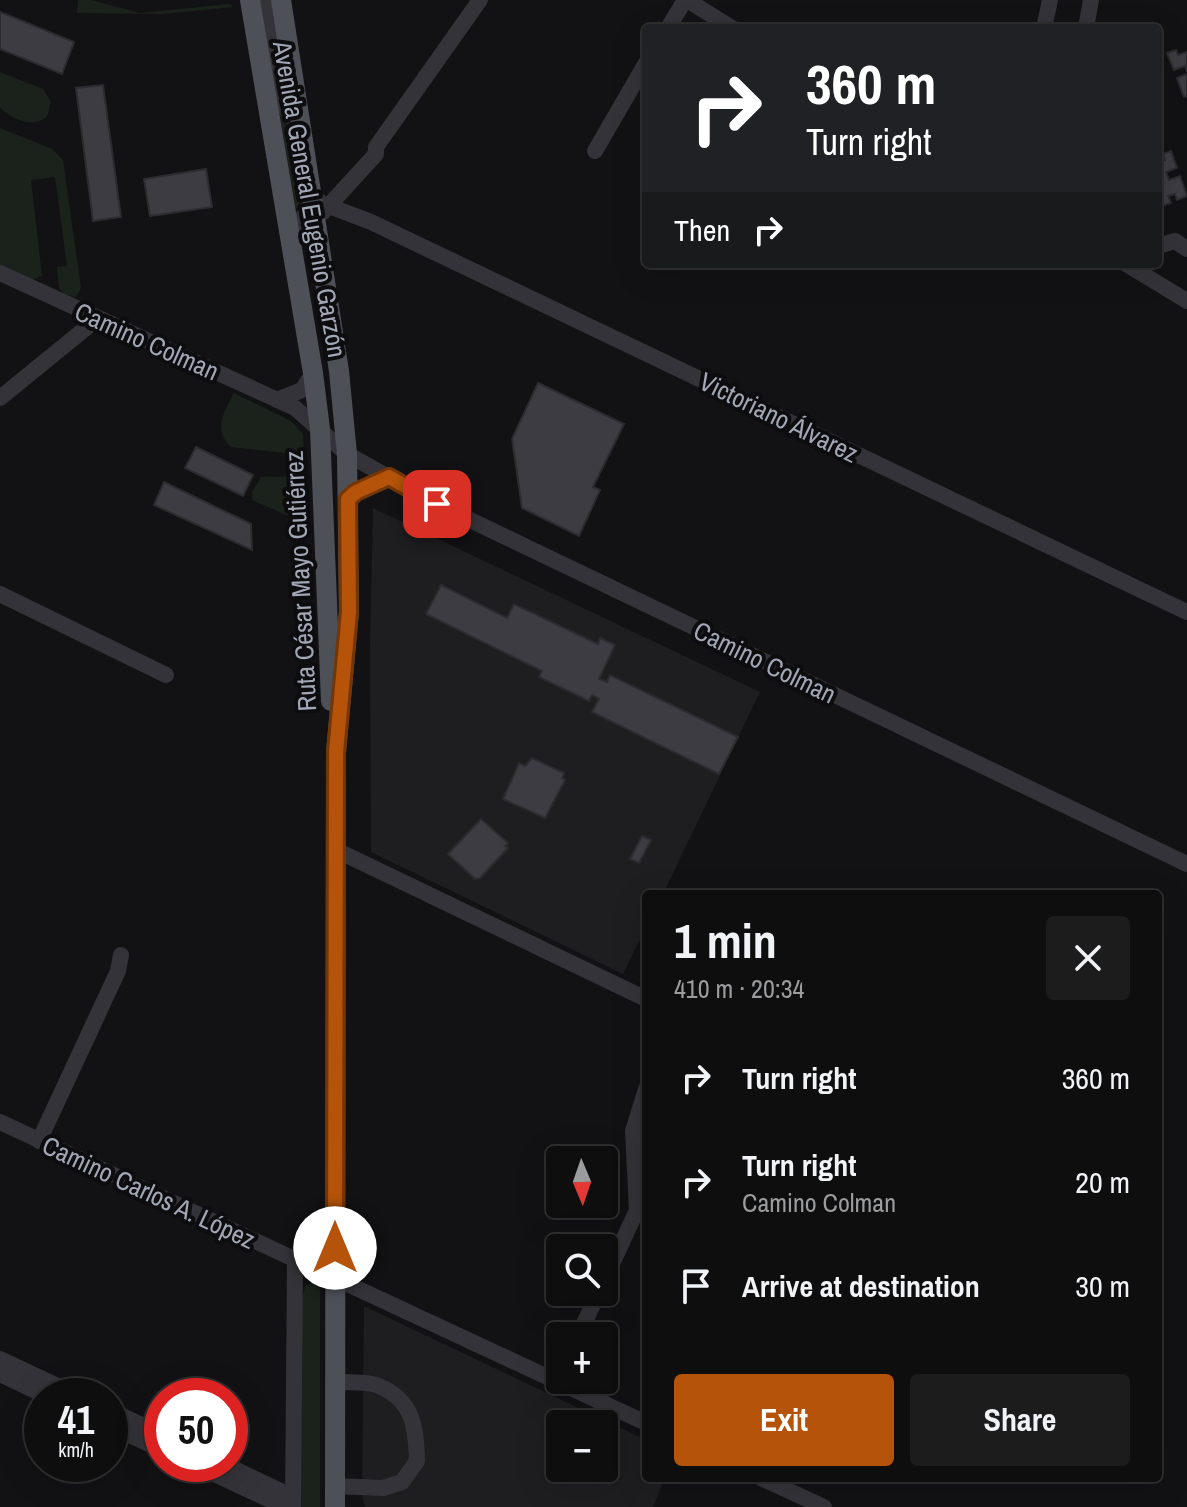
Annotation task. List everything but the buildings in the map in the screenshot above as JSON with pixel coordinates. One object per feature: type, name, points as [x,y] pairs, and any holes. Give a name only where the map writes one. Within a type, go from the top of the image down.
[{"type":"main road","name":"Avenida General Eugenio Garzón","points":[[250,0],[313,373],[323,405]]},
{"type":"main road","name":"Avenida General Eugenio Garzón","points":[[281,0],[301,130],[319,211],[340,384]]},
{"type":"main road","points":[[296,272],[316,314],[323,405],[335,432],[336,550],[349,577]]},
{"type":"main road","name":"Ruta César Mayo Gutiérrez","points":[[336,752],[329,680],[334,456],[340,384]]},
{"type":"main road","name":"Ruta César Mayo Gutiérrez","points":[[323,405],[320,429],[334,456],[348,499],[349,577],[348,624],[336,752],[335,1497]]},
{"type":"street","name":"Avenida General Eugenio Garzón","points":[[267,0],[286,109],[301,130]]},
{"type":"street","points":[[289,231],[345,190],[376,154],[376,147],[480,0]]},
{"type":"street","points":[[671,24],[686,0],[725,24]]},
{"type":"street","points":[[1045,24],[1050,0]]},
{"type":"street","points":[[1087,24],[1091,0]]},
{"type":"street","points":[[595,151],[642,70]]},
{"type":"street","points":[[319,211],[370,148],[376,147]]},
{"type":"street","name":"Victoriano Álvarez","points":[[345,190],[348,203],[371,222]]},
{"type":"street","name":"Victoriano Álvarez","points":[[319,211],[371,222],[1187,612]]},
{"type":"street","points":[[1162,245],[1175,241],[1187,249]]},
{"type":"street","points":[[1134,268],[1187,301]]},
{"type":"street","name":"Camino Colman","points":[[0,273],[295,408],[320,429]]},
{"type":"street","points":[[0,398],[97,319]]},
{"type":"street","points":[[277,400],[302,390],[313,373]]},
{"type":"street","points":[[323,405],[337,395],[340,384]]},
{"type":"street","name":"Camino Colman","points":[[295,408],[323,405]]},
{"type":"street","name":"Camino Colman","points":[[334,456],[389,477],[584,576],[1187,864]]},
{"type":"street","points":[[348,499],[389,477]]},
{"type":"street","points":[[0,594],[166,675]]},
{"type":"street","points":[[336,850],[642,997]]},
{"type":"street","points":[[39,1141],[118,971],[121,955]]},
{"type":"street","points":[[618,1251],[637,1210],[633,1131],[642,1102]]},
{"type":"street","name":"Camino Carlos A. López","points":[[0,1122],[295,1261],[546,1372]]},
{"type":"street","points":[[291,1504],[295,1261]]},
{"type":"street","points":[[0,1359],[41,1378]]},
{"type":"street","points":[[0,1374],[24,1385]]},
{"type":"street","points":[[335,1382],[379,1386],[396,1398],[412,1414],[417,1461],[402,1482],[335,1497]]},
{"type":"street","name":"Camino Carlos A. López","points":[[590,1394],[642,1421]]},
{"type":"street","points":[[248,1478],[291,1504]]},
{"type":"street","points":[[237,1482],[291,1504]]},
{"type":"street","points":[[770,1482],[824,1507]]},
{"type":"shaded area","points":[[78,0],[91,0],[140,13],[230,4],[233,7],[162,14],[77,13]]},
{"type":"shaded area","points":[[0,72],[43,89],[51,102],[47,117],[35,122],[23,121],[0,108]]},
{"type":"shaded area","points":[[278,106],[296,153],[303,204],[295,209]]},
{"type":"shaded area","points":[[0,128],[52,149],[63,160],[81,288],[76,297],[64,294],[59,288],[57,267],[67,266],[55,177],[31,180],[42,276],[32,280],[0,266]]},
{"type":"shaded area","points":[[234,393],[291,421],[303,434],[304,455],[231,447],[221,427]]},
{"type":"shaded area","points":[[300,476],[302,522],[252,500],[252,492],[261,477]]},
{"type":"shaded area","points":[[373,508],[760,692],[665,890],[642,890],[642,935],[623,974],[371,852]]},
{"type":"shaded area","points":[[313,1283],[320,1289],[320,1507],[299,1507],[302,1297],[306,1285]]},
{"type":"shaded area","points":[[364,1306],[583,1410],[546,1410],[546,1482],[618,1482],[618,1427],[642,1438],[642,1482],[663,1482],[653,1507],[365,1507],[362,1497]]},
{"type":"route","points":[[335,1248],[336,752],[349,612],[348,499],[389,477],[437,504]]}]
